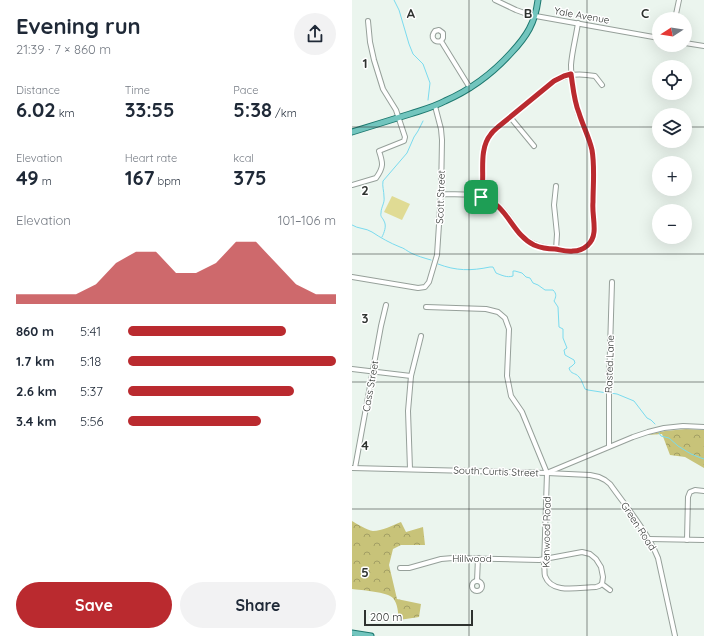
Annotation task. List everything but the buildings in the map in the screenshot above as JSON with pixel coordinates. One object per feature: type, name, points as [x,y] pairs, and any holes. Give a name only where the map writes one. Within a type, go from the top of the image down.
[{"type":"main road","points":[[352,132],[435,106],[470,88],[496,68],[513,51],[530,29],[535,16],[538,0]]},
{"type":"main road","points":[[352,633],[371,636]]},
{"type":"street","name":"Yale Avenue","points":[[495,0],[524,13],[535,16],[652,37]]},
{"type":"street","points":[[676,12],[679,0]]},
{"type":"street","points":[[352,185],[376,178],[382,167],[379,151],[404,141],[395,107],[382,85],[372,51],[368,21]]},
{"type":"street","points":[[441,194],[481,197],[493,203],[502,209],[509,217],[519,234],[534,245],[572,252],[583,249],[590,243],[594,233],[594,171],[592,150],[575,102],[571,74],[573,50],[578,23]]},
{"type":"street","points":[[441,41],[470,88]]},
{"type":"street","points":[[692,44],[704,46]]},
{"type":"street","points":[[481,197],[483,190],[483,158],[485,146],[490,134],[554,81],[564,76],[571,74],[584,74],[594,76],[602,85]]},
{"type":"street","name":"Scott Street","points":[[352,277],[418,288],[425,287],[429,282],[438,255],[441,194],[442,140],[441,129],[435,106]]},
{"type":"street","points":[[510,117],[534,146]]},
{"type":"street","points":[[556,186],[554,205],[557,234],[556,250]]},
{"type":"street","name":"Rasted Lane","points":[[609,446],[612,282]]},
{"type":"street","name":"Cass Street","points":[[353,468],[380,326],[386,305]]},
{"type":"street","points":[[426,307],[486,309],[498,312],[505,318],[509,329],[507,376],[511,396],[522,412],[547,472]]},
{"type":"street","points":[[410,469],[408,411],[411,376],[421,336]]},
{"type":"street","points":[[352,369],[411,376]]},
{"type":"street","name":"South Curtis Street","points":[[353,468],[547,472],[609,446],[656,429],[683,426],[704,426]]},
{"type":"street","name":"Green Road","points":[[547,472],[590,475],[605,480],[610,484],[649,539],[658,558],[675,636]]},
{"type":"street","name":"Kenwood Road","points":[[547,472],[545,575],[550,583],[555,587],[562,589],[599,586],[602,584]]},
{"type":"street","points":[[688,540],[688,497],[691,492],[695,490],[704,491]]},
{"type":"street","points":[[649,539],[704,540]]},
{"type":"street","name":"Hillwood","points":[[400,568],[409,568],[441,559],[478,558],[539,560],[582,552],[590,554],[596,559],[601,567],[603,577],[602,584]]},
{"type":"street","points":[[477,581],[478,558]]},
{"type":"street","points":[[602,584],[610,590]]},
{"type":"green space","points":[[686,429],[704,430],[704,468],[685,457],[670,455],[662,434],[647,435],[665,431]]},
{"type":"green space","points":[[352,521],[373,531],[384,529],[401,522],[406,532],[423,527],[425,545],[401,545],[393,549],[389,565],[397,599],[421,604],[419,617],[399,620],[396,603],[390,596],[386,594],[352,589]]},
{"type":"shaded area","points":[[392,196],[410,204],[402,220],[384,212]]},
{"type":"waterway","points":[[394,0],[399,10],[413,54],[423,64],[430,83],[428,100]]},
{"type":"waterway","points":[[382,237],[385,227],[384,220],[381,216],[384,199],[383,181],[407,153],[423,121]]},
{"type":"waterway","points":[[352,225],[370,231],[411,253],[431,260]]},
{"type":"waterway","points":[[438,264],[464,270],[493,267],[496,273],[511,277],[513,276],[513,271],[515,271],[530,278],[533,283],[545,290],[553,290],[556,296],[554,301],[558,307],[559,327],[563,329],[563,338],[567,348],[564,350],[565,355],[574,360],[575,363],[569,368],[570,370],[572,373],[578,375],[585,389],[607,393]]},
{"type":"waterway","points":[[610,393],[617,394],[634,401],[647,418],[655,424]]},
{"type":"waterway","points":[[659,433],[661,436],[669,438],[691,454],[704,459]]},
{"type":"route","points":[[571,74],[575,102],[592,150],[594,171],[594,233],[590,243],[583,249],[572,252],[549,249],[534,245],[519,234],[509,217],[502,209],[484,197],[481,197],[483,190],[483,158],[485,146],[490,134],[554,81],[571,74]]}]
